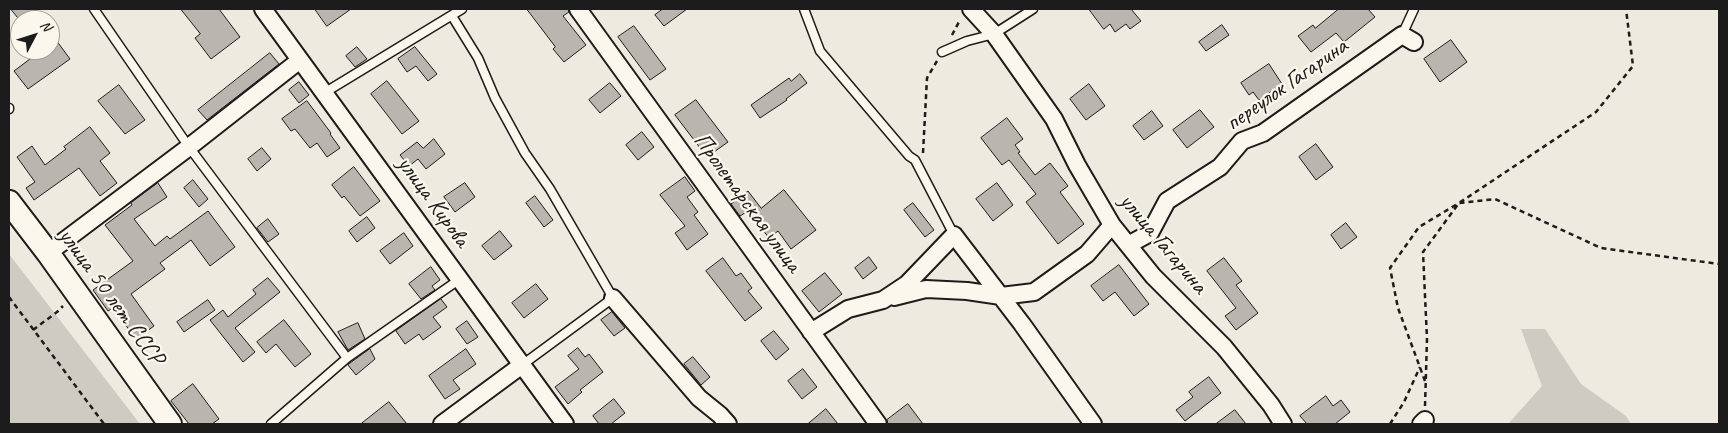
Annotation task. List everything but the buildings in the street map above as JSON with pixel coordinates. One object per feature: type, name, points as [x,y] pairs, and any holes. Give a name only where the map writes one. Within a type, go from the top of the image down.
[{"type":"street","name":"улица Кирова","points":[[262,9],[565,424]]},
{"type":"street","name":"Пролетарская улица","points":[[578,9],[878,424]]},
{"type":"street","name":"улица Гагарина","points":[[966,11],[994,34],[1054,118],[1077,165],[1112,225],[1153,276],[1224,347],[1271,404],[1283,424]]},
{"type":"street","name":"переулок Гагарина","points":[[1128,245],[1150,233],[1167,201],[1220,168],[1242,142],[1263,133],[1408,38]]},
{"type":"street","points":[[48,253],[189,148],[300,60]]},
{"type":"street","name":"улица 50 лет СССР","points":[[9,202],[48,253],[170,424]]},
{"type":"street","points":[[811,332],[848,309],[926,289],[967,291],[1001,296],[1034,292],[1087,254],[1112,225]]},
{"type":"street","points":[[883,300],[907,284],[954,235],[1001,296],[1092,424]]},
{"type":"street","points":[[613,298],[699,398],[720,414],[728,424]]},
{"type":"street","points":[[442,424],[522,365]]},
{"type":"lane","points":[[94,9],[189,148],[347,358]]},
{"type":"lane","points":[[324,93],[462,9]]},
{"type":"lane","points":[[804,9],[820,51],[909,156],[915,160],[954,235]]},
{"type":"lane","points":[[942,52],[967,41],[994,34],[1033,9]]},
{"type":"lane","points":[[1408,38],[1414,9]]},
{"type":"lane","points":[[452,16],[478,58],[495,98],[526,153],[550,190],[613,298],[522,365]]},
{"type":"lane","points":[[271,424],[347,358],[460,279]]},
{"type":"path","points":[[1426,383],[1398,308],[1390,268],[1419,228],[1460,203],[1596,112],[1633,66],[1626,9]]},
{"type":"path","points":[[923,175],[927,78],[966,11]]},
{"type":"path","points":[[1423,422],[1427,339],[1423,252],[1460,203],[1495,199],[1601,248],[1719,264]]},
{"type":"path","points":[[33,330],[58,312],[76,292]]},
{"type":"path","points":[[9,297],[104,424]]},
{"type":"path","points":[[1390,424],[1404,402],[1420,368]]},
{"type":"shaded area","points":[[9,254],[140,424],[9,424]]},
{"type":"shaded area","points":[[1521,329],[1545,329],[1581,384],[1626,416],[1631,424],[1508,424],[1542,386]]}]
